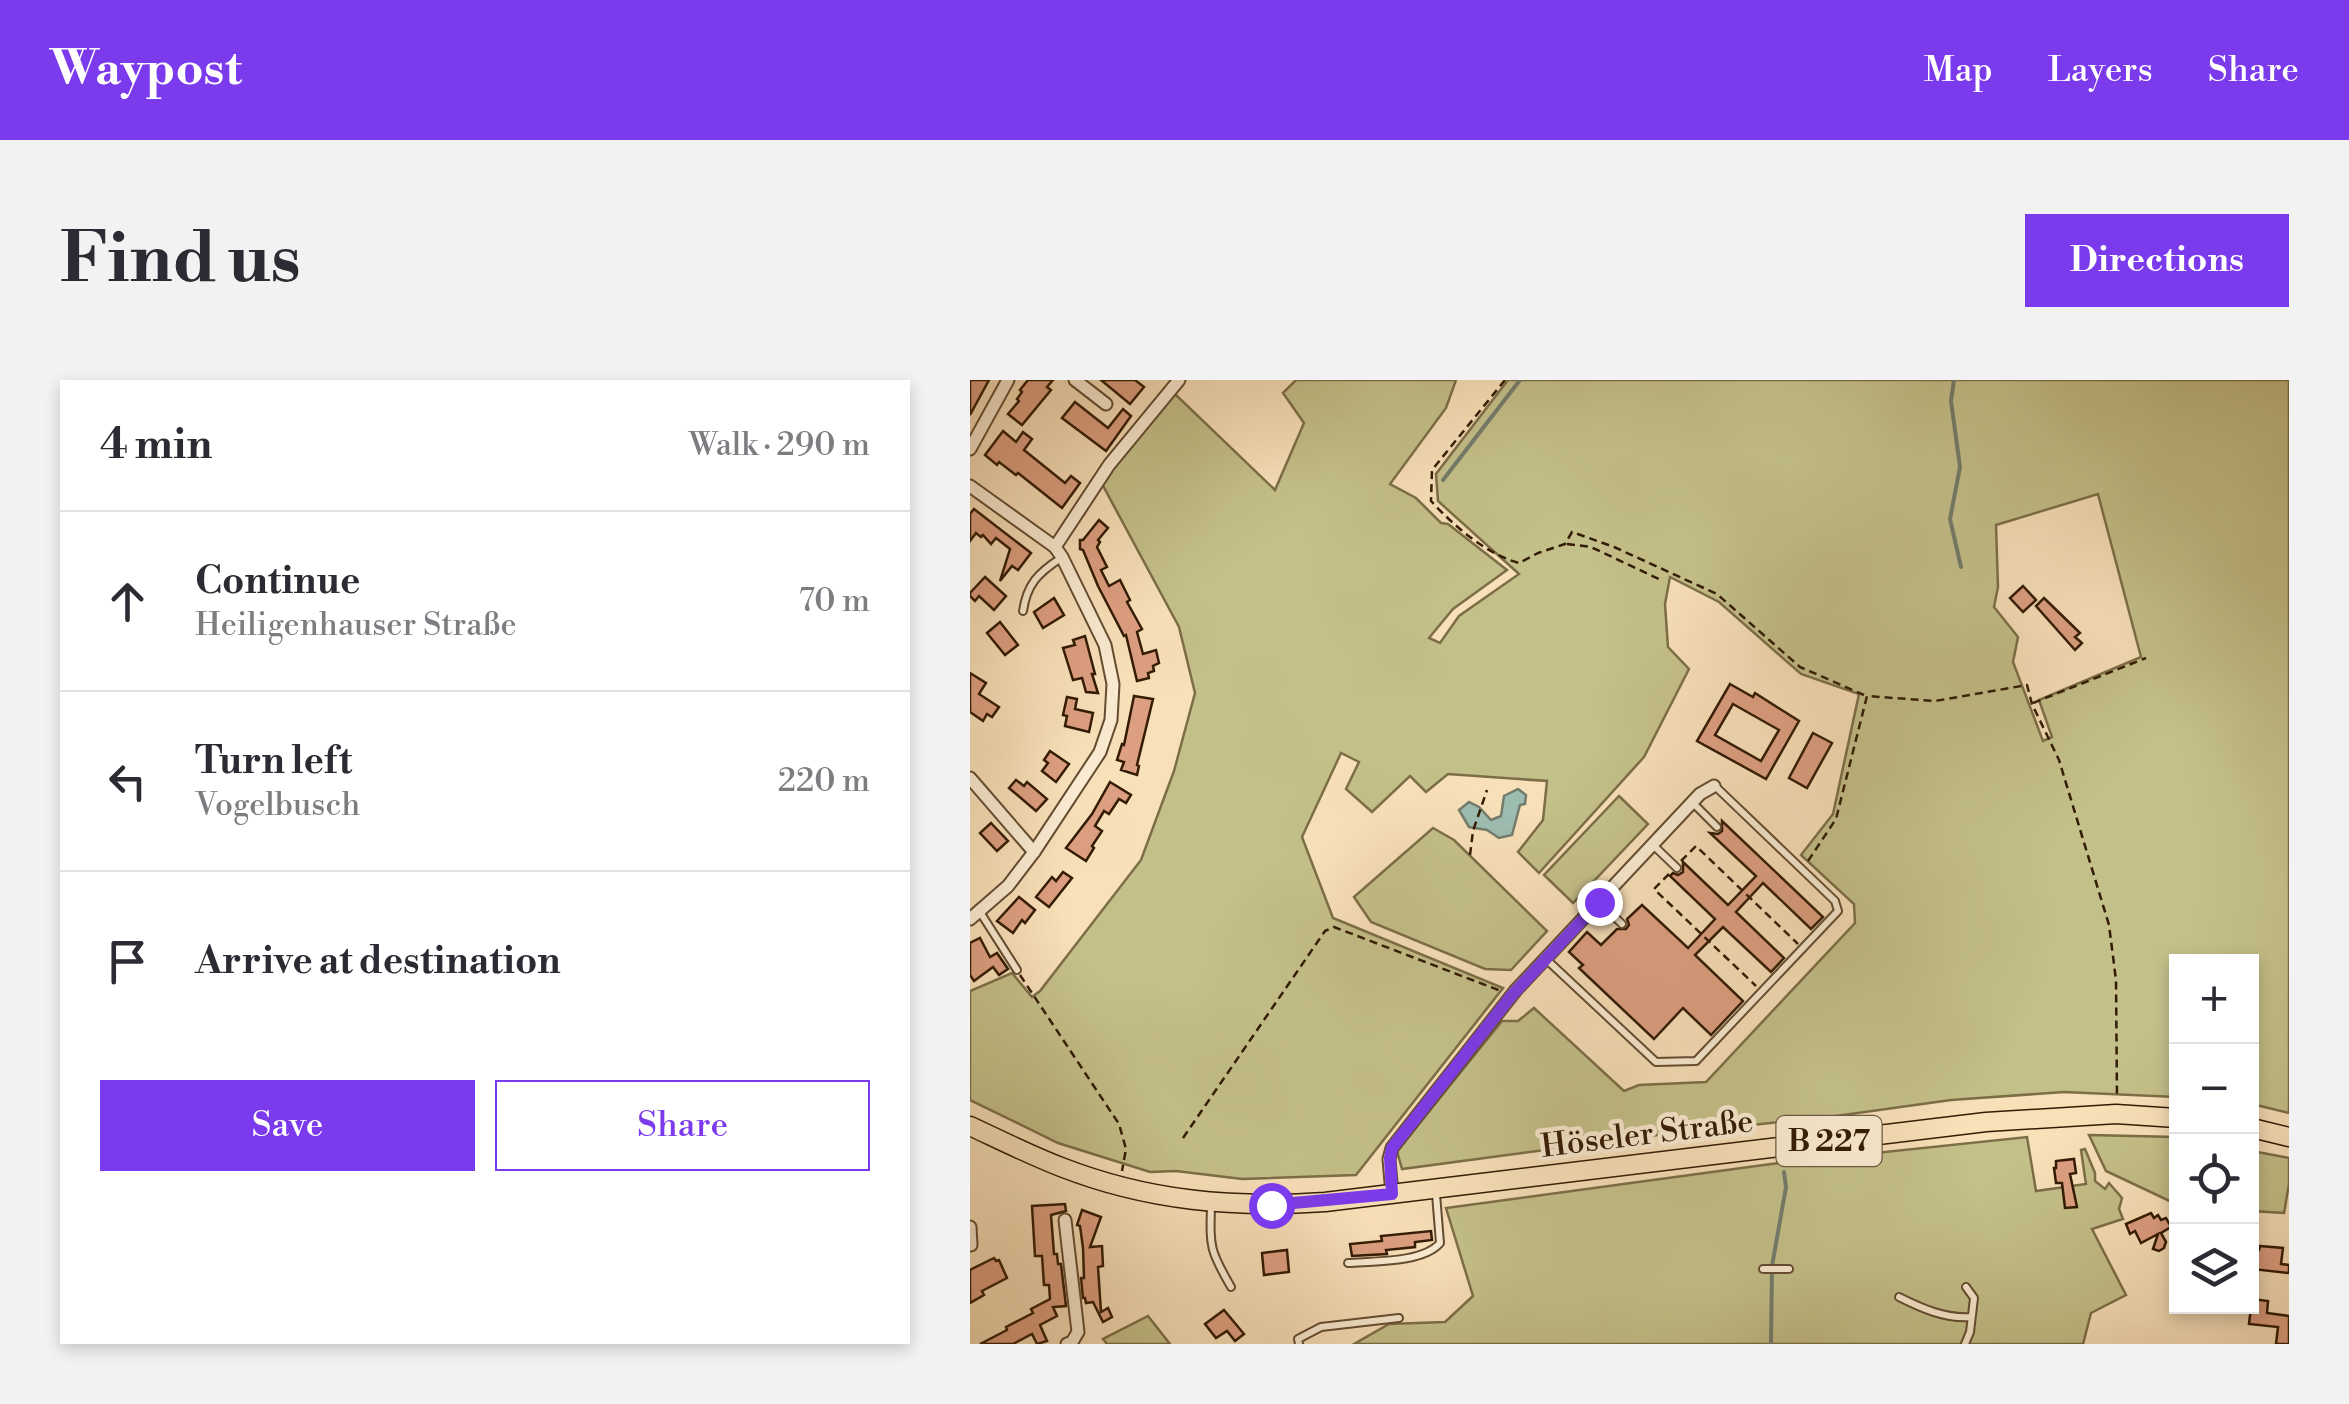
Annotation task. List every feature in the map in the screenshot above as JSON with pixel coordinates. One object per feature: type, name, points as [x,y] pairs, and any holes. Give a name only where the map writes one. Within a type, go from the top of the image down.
[{"type":"main road","name":"Höseler Straße","points":[[1436,1187],[1986,1122],[2116,1114],[2169,1118]]},
{"type":"main road","name":"B 227","points":[[970,1126],[1108,1184],[1211,1203],[1271,1205],[1436,1187]]},
{"type":"main road","points":[[2259,1130],[2289,1137]]},
{"type":"street","points":[[970,449],[1008,380]]},
{"type":"street","points":[[1075,380],[1106,404]]},
{"type":"street","points":[[1058,552],[1109,465],[1175,384]]},
{"type":"street","points":[[970,486],[1058,552],[1105,645],[1113,684],[1111,720],[1100,752],[1034,852],[1008,886],[975,916]]},
{"type":"street","points":[[970,778],[1034,852]]},
{"type":"street","points":[[1392,1194],[1392,1148],[1512,995],[1692,802],[1714,786]]},
{"type":"street","points":[[1065,1220],[1078,1332],[1067,1344]]},
{"type":"street","points":[[970,1227],[971,1245]]},
{"type":"lane","points":[[1023,611],[1027,589],[1058,552]]},
{"type":"lane","points":[[1546,958],[1656,1062],[1696,1061],[1838,910],[1835,901],[1714,786]]},
{"type":"lane","points":[[1692,802],[1716,827]]},
{"type":"lane","points":[[1652,844],[1677,867]]},
{"type":"lane","points":[[1599,902],[1622,924]]},
{"type":"lane","points":[[975,916],[1017,970]]},
{"type":"lane","points":[[1348,1263],[1417,1257],[1435,1250],[1440,1243],[1436,1187]]},
{"type":"lane","points":[[1211,1203],[1211,1251],[1231,1287]]},
{"type":"lane","points":[[1763,1270],[1789,1268]]},
{"type":"lane","points":[[1965,1344],[1974,1298],[1966,1286]]},
{"type":"lane","points":[[1899,1298],[1926,1310],[1970,1317]]},
{"type":"lane","points":[[1299,1344],[1298,1339],[1321,1327],[1399,1318]]},
{"type":"path","points":[[1505,380],[1432,470],[1431,501],[1450,521],[1502,559],[1520,563],[1565,544],[1591,547],[1663,581]]},
{"type":"path","points":[[1565,544],[1572,532],[1717,594],[1800,667],[1867,696],[1936,701],[2027,685],[2058,760],[2109,925],[2116,980],[2116,1114]]},
{"type":"path","points":[[2032,704],[2146,658]]},
{"type":"path","points":[[1802,869],[1836,819],[1867,696]]},
{"type":"path","points":[[1470,855],[1488,790]]},
{"type":"path","points":[[1762,991],[1654,889],[1696,846],[1802,948]]},
{"type":"path","points":[[1183,1138],[1325,931],[1334,928],[1512,995]]},
{"type":"path","points":[[1017,970],[1119,1124],[1126,1149],[1122,1174],[1108,1184]]},
{"type":"shaded area","points":[[1296,380],[1456,380],[1446,408],[1390,484],[1416,498],[1441,523],[1448,524],[1507,570],[1453,609],[1429,638],[1440,643],[1459,616],[1519,574],[1438,501],[1436,474],[1508,380],[2289,380],[2289,1113],[2259,1106],[2259,954],[2169,954],[2169,1097],[2064,1092],[1951,1100],[1402,1169],[1397,1151],[1502,1021],[1518,1021],[1534,1008],[1624,1091],[1639,1085],[1706,1082],[1855,923],[1854,904],[1801,855],[1833,814],[1859,694],[1801,674],[1719,602],[1670,577],[1665,604],[1668,647],[1689,669],[1644,757],[1539,873],[1518,852],[1543,820],[1547,781],[1448,774],[1426,792],[1410,776],[1372,812],[1346,789],[1359,762],[1341,753],[1302,837],[1333,918],[1503,988],[1356,1175],[1242,1179],[1150,1172],[1058,1143],[970,1100],[970,991],[1012,973],[1032,997],[1040,991],[1141,860],[1174,771],[1195,693],[1179,627],[1101,482],[1173,392],[1275,490],[1304,423],[1283,393]],"holes":[[[2098,494],[2141,657],[2039,700],[2052,737],[2043,741],[2013,662],[2018,637],[1994,607],[1998,587],[1996,525]]]},
{"type":"shaded area","points":[[1518,789],[1526,795],[1525,804],[1520,805],[1512,835],[1499,838],[1487,830],[1469,827],[1459,810],[1469,802],[1491,820],[1501,816],[1504,796]]},
{"type":"shaded area","points":[[1619,796],[1648,824],[1573,903],[1544,875]]},
{"type":"shaded area","points":[[1433,828],[1454,840],[1547,931],[1511,970],[1485,969],[1371,922],[1354,897]]},
{"type":"shaded area","points":[[2089,1135],[2169,1137],[2169,1201],[2106,1171]]},
{"type":"shaded area","points":[[2027,1137],[2036,1191],[2086,1184],[2081,1150],[2085,1149],[2095,1181],[2105,1189],[2109,1183],[2122,1198],[2119,1209],[2123,1219],[2092,1229],[2126,1295],[2091,1313],[2083,1344],[1354,1344],[1389,1324],[1445,1322],[1473,1296],[1446,1208],[1771,1164]]},
{"type":"shaded area","points":[[2259,1152],[2289,1158],[2284,1213],[2259,1211]]},
{"type":"shaded area","points":[[1148,1316],[1170,1344],[1107,1344],[1103,1339]]},
{"type":"building","points":[[970,380],[989,380],[970,415]]},
{"type":"building","points":[[1028,380],[1053,380],[1047,387],[1051,390],[1022,425],[1008,414]]},
{"type":"building","points":[[1101,380],[1135,380],[1144,387],[1130,404]]},
{"type":"building","points":[[1075,402],[1108,428],[1123,409],[1131,416],[1106,451],[1062,418]]},
{"type":"building","points":[[1003,431],[1016,442],[1023,432],[1032,439],[1024,450],[1065,483],[1071,476],[1080,483],[1062,508],[1018,473],[999,462],[997,465],[985,455]]},
{"type":"building","points":[[974,509],[1031,553],[1018,570],[1012,566],[1000,581],[1010,549],[996,538],[991,544],[976,533],[970,541],[970,514]]},
{"type":"building","points":[[1099,520],[1108,528],[1098,540],[1097,547],[1107,567],[1101,570],[1109,586],[1120,580],[1130,600],[1127,602],[1142,629],[1137,632],[1143,654],[1156,650],[1159,663],[1148,673],[1149,678],[1137,681],[1126,635],[1080,549],[1080,540]]},
{"type":"building","points":[[985,577],[1006,596],[994,610],[979,596],[975,601],[970,596]]},
{"type":"building","points":[[2023,586],[2036,600],[2023,612],[2010,598]]},
{"type":"building","points":[[1054,598],[1064,615],[1043,628],[1034,612]]},
{"type":"building","points":[[2044,598],[2080,633],[2075,637],[2082,643],[2075,650],[2036,606]]},
{"type":"building","points":[[1000,622],[1018,645],[1005,655],[987,633]]},
{"type":"building","points":[[1085,636],[1098,693],[1086,692],[1082,678],[1073,680],[1063,648],[1075,645],[1073,640]]},
{"type":"building","points":[[970,673],[986,683],[979,694],[999,707],[983,721],[970,712]]},
{"type":"building","points":[[1730,684],[1753,697],[1755,693],[1799,721],[1766,779],[1697,741]],"holes":[[[1733,704],[1779,730],[1761,761],[1715,735]]]},
{"type":"building","points":[[1134,696],[1153,699],[1137,775],[1121,770],[1124,762],[1117,760]]},
{"type":"building","points":[[1067,697],[1077,699],[1075,709],[1093,713],[1089,732],[1065,726]]},
{"type":"building","points":[[1813,733],[1832,743],[1807,788],[1789,778]]},
{"type":"building","points":[[1050,751],[1069,764],[1056,782],[1042,771]]},
{"type":"building","points":[[1016,780],[1024,786],[1027,782],[1047,799],[1036,811],[1009,788]]},
{"type":"building","points":[[1110,782],[1131,795],[1126,803],[1119,799],[1109,814],[1104,811],[1095,826],[1102,831],[1086,861],[1066,848]]},
{"type":"building","points":[[1722,821],[1823,917],[1811,929],[1763,883],[1736,912],[1784,958],[1771,972],[1723,927],[1695,955],[1743,1001],[1711,1035],[1683,1008],[1654,1039],[1579,968],[1583,965],[1569,952],[1587,932],[1601,945],[1617,929],[1626,929],[1627,919],[1642,905],[1688,948],[1715,919],[1670,876],[1683,872],[1683,862],[1728,905],[1756,876],[1710,833],[1722,831]]},
{"type":"building","points":[[991,823],[1008,841],[997,851],[980,833]]},
{"type":"building","points":[[1063,872],[1072,878],[1049,907],[1036,897],[1052,877],[1056,881]]},
{"type":"building","points":[[1019,897],[1035,910],[1013,933],[997,921]]},
{"type":"building","points":[[980,938],[990,957],[997,953],[1008,969],[999,975],[993,967],[974,981],[970,975],[970,943]]},
{"type":"building","points":[[2074,1159],[2076,1173],[2070,1174],[2077,1207],[2065,1208],[2062,1183],[2056,1183],[2054,1168],[2056,1161]]},
{"type":"building","points":[[1065,1204],[1066,1211],[1051,1215],[1054,1254],[1061,1264],[1066,1306],[1053,1307],[1057,1316],[1040,1325],[1047,1341],[1037,1344],[1032,1334],[1013,1344],[980,1344],[1050,1299],[1049,1285],[1044,1285],[1042,1256],[1035,1256],[1032,1206]]},
{"type":"building","points":[[1082,1210],[1101,1217],[1090,1247],[1102,1246],[1103,1266],[1098,1267],[1101,1312],[1108,1308],[1112,1317],[1103,1322],[1093,1302],[1086,1303],[1083,1298],[1083,1248],[1077,1225]]},
{"type":"building","points":[[2151,1213],[2154,1218],[2166,1218],[2169,1228],[2161,1233],[2166,1242],[2164,1248],[2153,1249],[2158,1234],[2141,1243],[2135,1231],[2130,1234],[2126,1224]]},
{"type":"building","points":[[1431,1231],[1432,1240],[1415,1242],[1415,1247],[1352,1256],[1350,1244]]},
{"type":"building","points":[[2260,1246],[2283,1248],[2281,1264],[2289,1265],[2289,1273],[2259,1270]]},
{"type":"building","points":[[1287,1250],[1289,1272],[1264,1275],[1262,1253]]},
{"type":"building","points":[[994,1258],[999,1260],[1007,1278],[982,1291],[984,1295],[970,1303],[970,1270]]},
{"type":"building","points":[[2259,1300],[2268,1301],[2267,1313],[2289,1316],[2289,1344],[2276,1344],[2278,1327],[2249,1324],[2250,1314],[2259,1314]]},
{"type":"building","points":[[1224,1310],[1244,1334],[1235,1341],[1227,1331],[1216,1338],[1205,1324]]},
{"type":"waterway","points":[[1443,480],[1520,380]]},
{"type":"waterway","points":[[1954,380],[1951,401],[1960,467],[1950,519],[1961,567]]},
{"type":"waterway","points":[[1771,1344],[1772,1266],[1786,1187],[1784,1172]]},
{"type":"route","points":[[1271,1205],[1392,1194],[1392,1148],[1512,995],[1599,902]]}]
